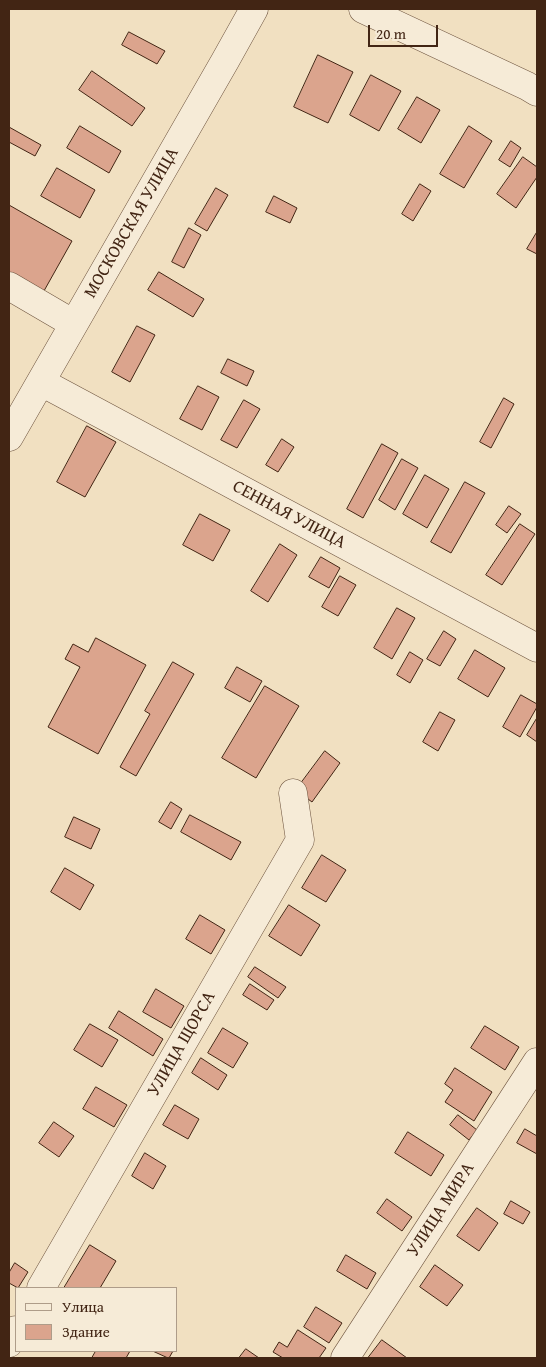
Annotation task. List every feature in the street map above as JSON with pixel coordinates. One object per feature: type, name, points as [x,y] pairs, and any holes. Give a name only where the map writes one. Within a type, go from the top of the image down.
[{"type":"street","name":"МОСКОВСКАЯ УЛИЦА","points":[[9,437],[254,9]]},
{"type":"street","points":[[363,9],[537,92]]},
{"type":"street","points":[[9,286],[74,324]]},
{"type":"street","name":"СЕННАЯ УЛИЦА","points":[[41,382],[537,648]]},
{"type":"street","name":"УЛИЦА ЩОРСА","points":[[41,1287],[300,840],[293,793]]},
{"type":"street","name":"УЛИЦА МИРА","points":[[345,1358],[537,1062]]},
{"type":"street","points":[[9,1343],[15,1332]]},
{"type":"building","points":[[129,32],[165,51],[157,64],[122,45]]},
{"type":"building","points":[[318,55],[353,72],[328,123],[294,107]]},
{"type":"building","points":[[92,71],[145,108],[132,126],[79,90]]},
{"type":"building","points":[[371,75],[401,91],[379,131],[350,115]]},
{"type":"building","points":[[417,97],[440,110],[421,143],[398,129]]},
{"type":"building","points":[[80,126],[121,151],[109,173],[67,148]]},
{"type":"building","points":[[469,126],[492,141],[464,188],[440,174]]},
{"type":"building","points":[[9,127],[41,145],[35,156],[9,142]]},
{"type":"building","points":[[511,141],[521,148],[510,167],[499,160]]},
{"type":"building","points":[[523,157],[537,167],[537,177],[516,208],[497,194]]},
{"type":"building","points":[[57,168],[95,190],[80,218],[41,196]]},
{"type":"building","points":[[420,184],[431,191],[413,221],[402,214]]},
{"type":"building","points":[[216,188],[228,195],[207,231],[195,224]]},
{"type":"building","points":[[274,196],[297,208],[290,223],[266,212]]},
{"type":"building","points":[[9,205],[72,241],[40,298],[9,280]]},
{"type":"building","points":[[189,228],[201,235],[184,268],[172,262]]},
{"type":"building","points":[[537,232],[537,254],[527,249]]},
{"type":"building","points":[[159,272],[204,299],[193,317],[148,290]]},
{"type":"building","points":[[137,326],[155,335],[130,382],[112,372]]},
{"type":"building","points":[[228,359],[254,371],[247,386],[221,373]]},
{"type":"building","points":[[198,386],[219,397],[202,430],[180,419]]},
{"type":"building","points":[[504,398],[514,404],[491,448],[480,442]]},
{"type":"building","points":[[244,400],[260,409],[237,448],[221,440]]},
{"type":"building","points":[[87,426],[116,442],[85,497],[57,482]]},
{"type":"building","points":[[282,439],[294,447],[278,472],[266,465]]},
{"type":"building","points":[[382,444],[398,453],[363,518],[347,509]]},
{"type":"building","points":[[402,459],[418,468],[395,510],[379,500]]},
{"type":"building","points":[[425,475],[449,489],[427,528],[403,514]]},
{"type":"building","points":[[465,482],[485,493],[451,553],[431,542]]},
{"type":"building","points":[[509,506],[521,514],[507,533],[496,525]]},
{"type":"building","points":[[200,514],[230,530],[213,561],[183,545]]},
{"type":"building","points":[[520,524],[535,534],[502,585],[486,575]]},
{"type":"building","points":[[280,544],[297,555],[268,602],[251,591]]},
{"type":"building","points":[[321,557],[340,568],[329,588],[309,577]]},
{"type":"building","points":[[340,576],[356,585],[338,616],[322,607]]},
{"type":"building","points":[[397,608],[415,618],[392,659],[374,648]]},
{"type":"building","points":[[444,631],[456,639],[440,666],[427,659]]},
{"type":"building","points":[[96,638],[146,665],[98,754],[48,727],[80,667],[65,659],[73,644],[88,652]]},
{"type":"building","points":[[475,650],[505,668],[488,697],[458,679]]},
{"type":"building","points":[[410,652],[423,660],[410,683],[397,675]]},
{"type":"building","points":[[173,662],[194,674],[136,776],[120,767],[150,714],[145,711]]},
{"type":"building","points":[[237,667],[262,681],[250,702],[225,688]]},
{"type":"building","points":[[265,686],[299,706],[256,778],[222,758]]},
{"type":"building","points":[[521,695],[537,704],[537,707],[520,737],[503,727]]},
{"type":"building","points":[[440,712],[455,720],[438,751],[423,742]]},
{"type":"building","points":[[537,718],[537,742],[527,735]]},
{"type":"building","points":[[325,751],[340,763],[312,802],[296,790]]},
{"type":"building","points":[[171,802],[182,809],[171,829],[159,822]]},
{"type":"building","points":[[190,815],[241,842],[231,860],[181,832]]},
{"type":"building","points":[[74,817],[100,829],[91,849],[65,837]]},
{"type":"building","points":[[322,855],[346,870],[326,902],[302,888]]},
{"type":"building","points":[[65,868],[94,885],[80,910],[51,892]]},
{"type":"building","points":[[289,905],[320,925],[301,956],[269,936]]},
{"type":"building","points":[[200,915],[225,930],[211,954],[186,939]]},
{"type":"building","points":[[255,967],[286,987],[278,998],[248,977]]},
{"type":"building","points":[[250,984],[274,1000],[267,1010],[243,995]]},
{"type":"building","points":[[156,989],[184,1006],[171,1028],[143,1012]]},
{"type":"building","points":[[119,1011],[163,1039],[153,1056],[109,1028]]},
{"type":"building","points":[[90,1024],[118,1040],[102,1067],[74,1050]]},
{"type":"building","points":[[485,1026],[519,1047],[505,1070],[471,1048]]},
{"type":"building","points":[[223,1028],[248,1043],[233,1068],[208,1053]]},
{"type":"building","points":[[201,1058],[227,1075],[218,1090],[192,1073]]},
{"type":"building","points":[[455,1068],[492,1092],[474,1121],[445,1102],[453,1090],[445,1084]]},
{"type":"building","points":[[96,1087],[127,1105],[114,1127],[83,1109]]},
{"type":"building","points":[[175,1105],[199,1119],[188,1139],[163,1125]]},
{"type":"building","points":[[458,1115],[477,1130],[469,1140],[450,1125]]},
{"type":"building","points":[[54,1122],[74,1136],[59,1157],[39,1143]]},
{"type":"building","points":[[525,1129],[537,1136],[537,1154],[517,1143]]},
{"type":"building","points":[[408,1132],[444,1155],[431,1176],[395,1153]]},
{"type":"building","points":[[145,1153],[166,1166],[153,1189],[132,1176]]},
{"type":"building","points":[[387,1199],[412,1217],[402,1231],[377,1213]]},
{"type":"building","points":[[511,1201],[530,1212],[523,1224],[504,1214]]},
{"type":"building","points":[[477,1208],[498,1223],[479,1251],[457,1236]]},
{"type":"building","points":[[90,1245],[116,1261],[101,1287],[65,1287]]},
{"type":"building","points":[[346,1255],[376,1273],[367,1289],[337,1271]]},
{"type":"building","points":[[15,1263],[28,1272],[19,1287],[9,1283],[9,1273]]},
{"type":"building","points":[[435,1265],[463,1285],[447,1306],[420,1287]]},
{"type":"building","points":[[316,1307],[342,1323],[329,1343],[304,1327]]},
{"type":"building","points":[[298,1330],[326,1348],[319,1358],[283,1358],[273,1352],[279,1342],[287,1347]]},
{"type":"building","points":[[382,1340],[407,1358],[368,1358]]},
{"type":"building","points":[[246,1349],[259,1358],[239,1358]]},
{"type":"building","points":[[95,1352],[129,1352],[126,1358],[92,1358]]},
{"type":"building","points":[[155,1352],[172,1352],[169,1358]]}]
